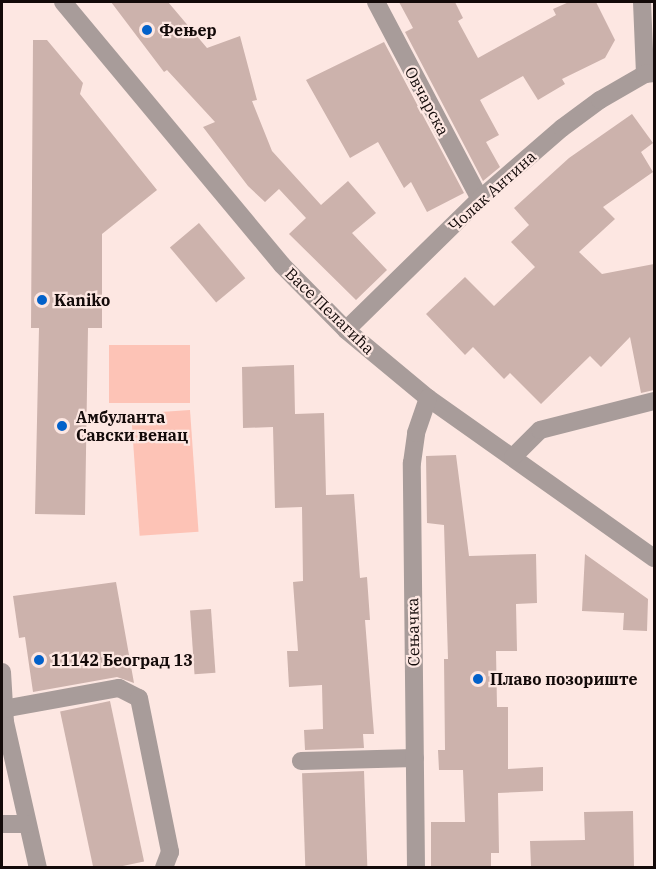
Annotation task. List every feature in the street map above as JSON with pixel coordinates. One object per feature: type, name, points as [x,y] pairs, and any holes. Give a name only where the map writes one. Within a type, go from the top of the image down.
[{"type":"street","name":"Васе Пелагића","points":[[63,2],[282,265],[346,330],[429,399],[654,558]]},
{"type":"street","name":"Овчарска","points":[[376,2],[480,199]]},
{"type":"street","points":[[642,2],[650,73]]},
{"type":"street","name":"Чолак Антина","points":[[346,330],[480,199],[562,128],[650,73]]},
{"type":"street","name":"Сењачка","points":[[417,867],[412,463],[416,433],[429,399]]},
{"type":"street","points":[[513,458],[540,430],[654,400]]},
{"type":"street","points":[[2,672],[3,709],[38,867]]},
{"type":"street","points":[[3,709],[119,688],[139,698],[170,852],[164,867]]},
{"type":"street","points":[[301,761],[415,758]]},
{"type":"street","points":[[2,824],[27,825]]},
{"type":"shaded area","points":[[109,345],[190,345],[190,403],[109,403]]},
{"type":"shaded area","points":[[190,410],[199,532],[140,536],[131,414]]},
{"type":"building","points":[[111,2],[168,2],[207,48],[240,36],[257,100],[252,101],[272,151],[321,205],[348,181],[376,213],[352,233],[387,270],[356,300],[289,234],[306,218],[279,189],[265,202],[248,186],[203,127],[215,122],[167,70],[164,72]]},
{"type":"building","points":[[399,2],[455,2],[463,18],[458,21],[478,58],[556,15],[553,9],[569,2],[596,2],[615,40],[605,58],[562,79],[565,84],[538,100],[523,76],[480,100],[499,135],[486,142],[500,167],[483,181],[405,32],[413,28]]},
{"type":"building","points":[[33,40],[47,40],[83,83],[80,94],[157,190],[102,234],[102,328],[88,328],[85,515],[35,514],[39,328],[31,328]]},
{"type":"building","points":[[384,42],[464,193],[427,212],[411,182],[404,188],[378,142],[350,158],[306,80]]},
{"type":"building","points":[[632,114],[653,143],[641,152],[653,172],[603,207],[615,219],[579,252],[602,274],[654,264],[654,390],[641,393],[630,337],[601,367],[590,356],[541,404],[510,373],[504,379],[473,347],[465,355],[426,314],[465,277],[494,306],[535,267],[511,242],[529,225],[514,208],[569,158]]},
{"type":"building","points":[[199,223],[245,278],[216,303],[170,247]]},
{"type":"building","points":[[294,365],[295,414],[324,413],[326,495],[354,494],[360,578],[367,577],[370,620],[365,620],[374,734],[363,734],[364,748],[305,750],[304,730],[323,729],[322,685],[289,687],[287,651],[298,651],[293,582],[303,581],[302,507],[275,508],[273,427],[243,428],[242,367]]},
{"type":"building","points":[[456,455],[469,556],[536,554],[537,603],[516,604],[517,651],[496,651],[497,707],[508,707],[508,769],[543,767],[543,791],[498,793],[499,853],[491,853],[491,867],[431,867],[431,822],[465,822],[463,770],[439,770],[438,750],[445,750],[444,659],[448,659],[444,525],[427,523],[426,456]]},
{"type":"building","points":[[585,554],[648,599],[647,631],[623,630],[624,613],[582,611]]},
{"type":"building","points":[[116,582],[134,683],[117,677],[33,692],[25,637],[19,638],[13,596]]},
{"type":"building","points":[[211,609],[215,673],[195,674],[190,610]]},
{"type":"building","points":[[110,701],[144,861],[113,868],[93,868],[60,712]]},
{"type":"building","points":[[364,771],[367,867],[305,868],[302,773]]},
{"type":"building","points":[[633,811],[634,867],[531,866],[530,841],[585,840],[584,812]]},
{"type":"place","name":"Фењер","points":[[147,30]]},
{"type":"place","name":"Kaniko","points":[[42,300]]},
{"type":"place","name":"Амбуланта Савски венац","points":[[62,426]]},
{"type":"place","name":"11142 Београд 13","points":[[39,660]]},
{"type":"place","name":"Плаво позориште","points":[[478,679]]}]
